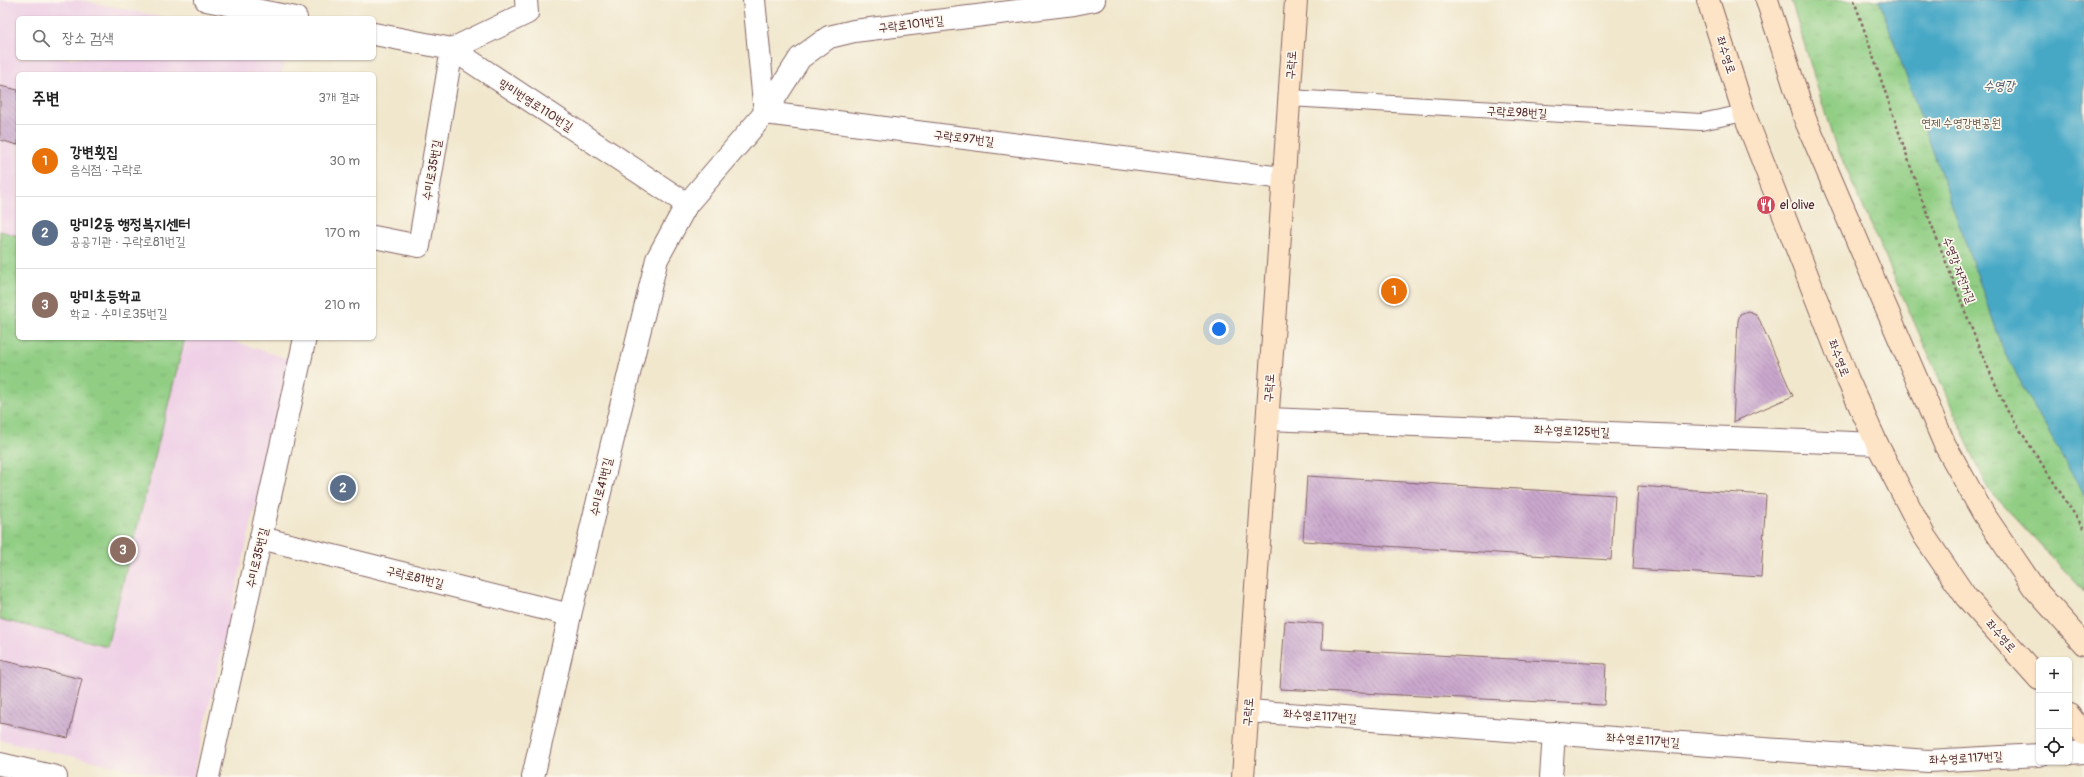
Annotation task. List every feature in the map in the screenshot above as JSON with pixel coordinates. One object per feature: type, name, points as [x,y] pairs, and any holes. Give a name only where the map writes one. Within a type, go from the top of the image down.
[{"type":"main road","name":"구락로","points":[[1243,777],[1296,0]]},
{"type":"main road","name":"좌수영로","points":[[1708,0],[1744,113],[1848,380],[1877,444],[1925,537],[1966,597],[2036,676]]},
{"type":"main road","points":[[1767,0],[1805,119],[1945,445],[1983,513],[2034,588],[2084,644]]},
{"type":"main road","points":[[2072,720],[2084,734]]},
{"type":"street","points":[[206,0],[286,16]]},
{"type":"street","points":[[687,204],[765,113],[754,0]]},
{"type":"street","name":"구락로101번길","points":[[765,113],[800,58],[829,36],[854,31],[1074,4],[1094,0]]},
{"type":"street","points":[[452,49],[527,6]]},
{"type":"street","name":"망미번영로110번길","points":[[376,34],[452,49],[687,204]]},
{"type":"street","name":"수미로35번길","points":[[376,237],[419,246],[452,49]]},
{"type":"street","name":"구락로97번길","points":[[765,113],[1283,178]]},
{"type":"street","name":"수미로41번길","points":[[533,777],[570,615],[657,260],[687,204]]},
{"type":"street","name":"수미로35번길","points":[[208,777],[305,340]]},
{"type":"street","name":"좌수영로125번길","points":[[1268,419],[1877,444]]},
{"type":"street","name":"구락로81번길","points":[[261,538],[570,615]]},
{"type":"street","name":"좌수영로117번길","points":[[1248,711],[1554,733],[1927,769],[2036,754]]},
{"type":"street","points":[[1551,777],[1554,733]]},
{"type":"street","points":[[2072,753],[2084,752]]},
{"type":"street","points":[[0,764],[56,777]]},
{"type":"lane","name":"구락로98번길","points":[[1289,98],[1701,122],[1744,113]]},
{"type":"path","name":"수영강 자전거길","points":[[1854,0],[1922,200],[1983,356],[2007,410],[2084,529]]},
{"type":"shaded area","points":[[0,0],[81,0],[157,16],[16,16],[16,60],[284,60],[282,72],[16,72],[16,340],[229,340],[289,359],[193,777],[165,777],[0,740]]},
{"type":"green space","name":"연제 수영강변공원","points":[[1791,0],[2084,0],[2084,591],[1988,489],[1833,139]]},
{"type":"green space","points":[[0,231],[16,235],[16,340],[184,340],[107,646],[0,619]]},
{"type":"water","name":"수영강","points":[[1879,0],[2084,0],[2084,496],[2005,354]]},
{"type":"building","points":[[0,86],[16,90],[16,144],[0,140]]},
{"type":"building","points":[[1748,311],[1756,314],[1760,321],[1793,396],[1733,422],[1738,321],[1740,314]]},
{"type":"building","points":[[1307,476],[1615,495],[1611,560],[1303,541]]},
{"type":"building","points":[[1638,486],[1766,495],[1761,577],[1633,569]]},
{"type":"building","points":[[1285,621],[1323,624],[1322,649],[1606,664],[1604,705],[1280,689]]},
{"type":"building","points":[[0,660],[82,679],[68,738],[0,723]]},
{"type":"place","name":"el olive","points":[[1766,205]]},
{"type":"place","name":"강변횟집","points":[[1394,291]]},
{"type":"place","name":"망미2동 행정복지센터","points":[[343,488]]},
{"type":"place","name":"망미초등학교","points":[[123,550]]}]
